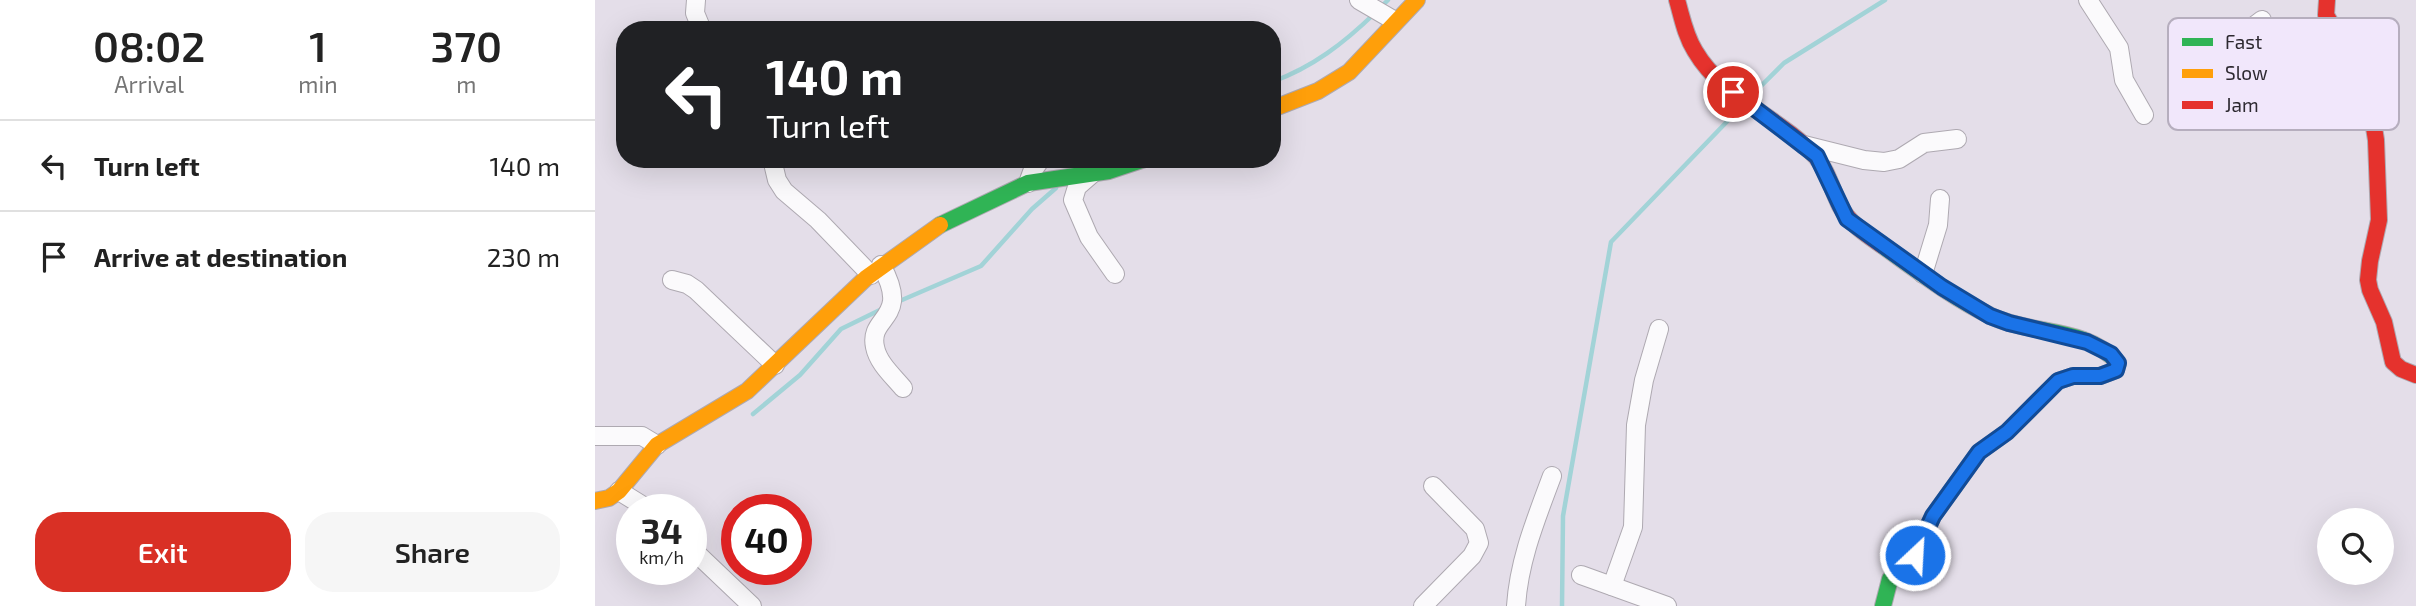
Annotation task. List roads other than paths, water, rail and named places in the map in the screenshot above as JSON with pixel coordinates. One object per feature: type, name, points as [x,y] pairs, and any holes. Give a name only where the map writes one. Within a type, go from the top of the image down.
[{"type":"street","points":[[696,0],[695,13],[698,21]]},
{"type":"street","points":[[1359,0],[1395,22]]},
{"type":"street","points":[[1281,105],[1316,91],[1346,74],[1417,0]]},
{"type":"street","points":[[1677,0],[1691,42],[1702,62],[1745,103],[1804,145],[1823,166],[1847,219],[1923,274],[1990,316],[2103,349],[2116,359],[2118,367],[2109,374],[2073,376],[2058,381],[2007,432],[1979,452],[1933,516],[1915,555],[1890,579],[1883,606]]},
{"type":"street","points":[[2088,0],[2119,48],[2124,80],[2144,115]]},
{"type":"street","points":[[2327,0],[2327,18]]},
{"type":"street","points":[[2374,130],[2379,220],[2368,280],[2381,313],[2393,362],[2401,369],[2416,375]]},
{"type":"street","points":[[1804,145],[1864,160],[1884,162],[1899,159],[1924,143],[1957,139]]},
{"type":"street","points":[[774,168],[777,180],[784,191],[876,270],[893,291],[893,304],[877,333],[875,349],[903,388]]},
{"type":"street","points":[[1028,183],[1035,168]]},
{"type":"street","points":[[595,501],[609,498],[619,491],[657,445],[747,391],[876,270],[912,241],[948,219],[1028,183],[1120,168]]},
{"type":"street","points":[[1095,172],[1077,187],[1073,200],[1089,237],[1115,274]]},
{"type":"street","points":[[1923,274],[1938,225],[1940,199]]},
{"type":"street","points":[[673,280],[696,290],[775,365]]},
{"type":"street","points":[[1612,586],[1633,527],[1636,425],[1644,380],[1659,329]]},
{"type":"street","points":[[595,436],[642,436],[657,445]]},
{"type":"street","points":[[1516,606],[1517,581],[1522,559],[1552,477]]},
{"type":"street","points":[[1423,606],[1472,556],[1479,543],[1475,529],[1433,486]]},
{"type":"street","points":[[619,491],[624,494]]},
{"type":"street","points":[[707,563],[752,606]]},
{"type":"street","points":[[1581,575],[1667,606]]},
{"type":"waterway","points":[[1381,7],[1388,0]]},
{"type":"waterway","points":[[1752,95],[1784,63],[1885,0]]},
{"type":"waterway","points":[[1281,78],[1327,53],[1375,13]]},
{"type":"waterway","points":[[1562,606],[1563,516],[1611,242],[1741,107]]},
{"type":"waterway","points":[[895,303],[981,266],[1032,209],[1056,188]]},
{"type":"waterway","points":[[753,414],[800,375],[841,329],[884,308]]}]
